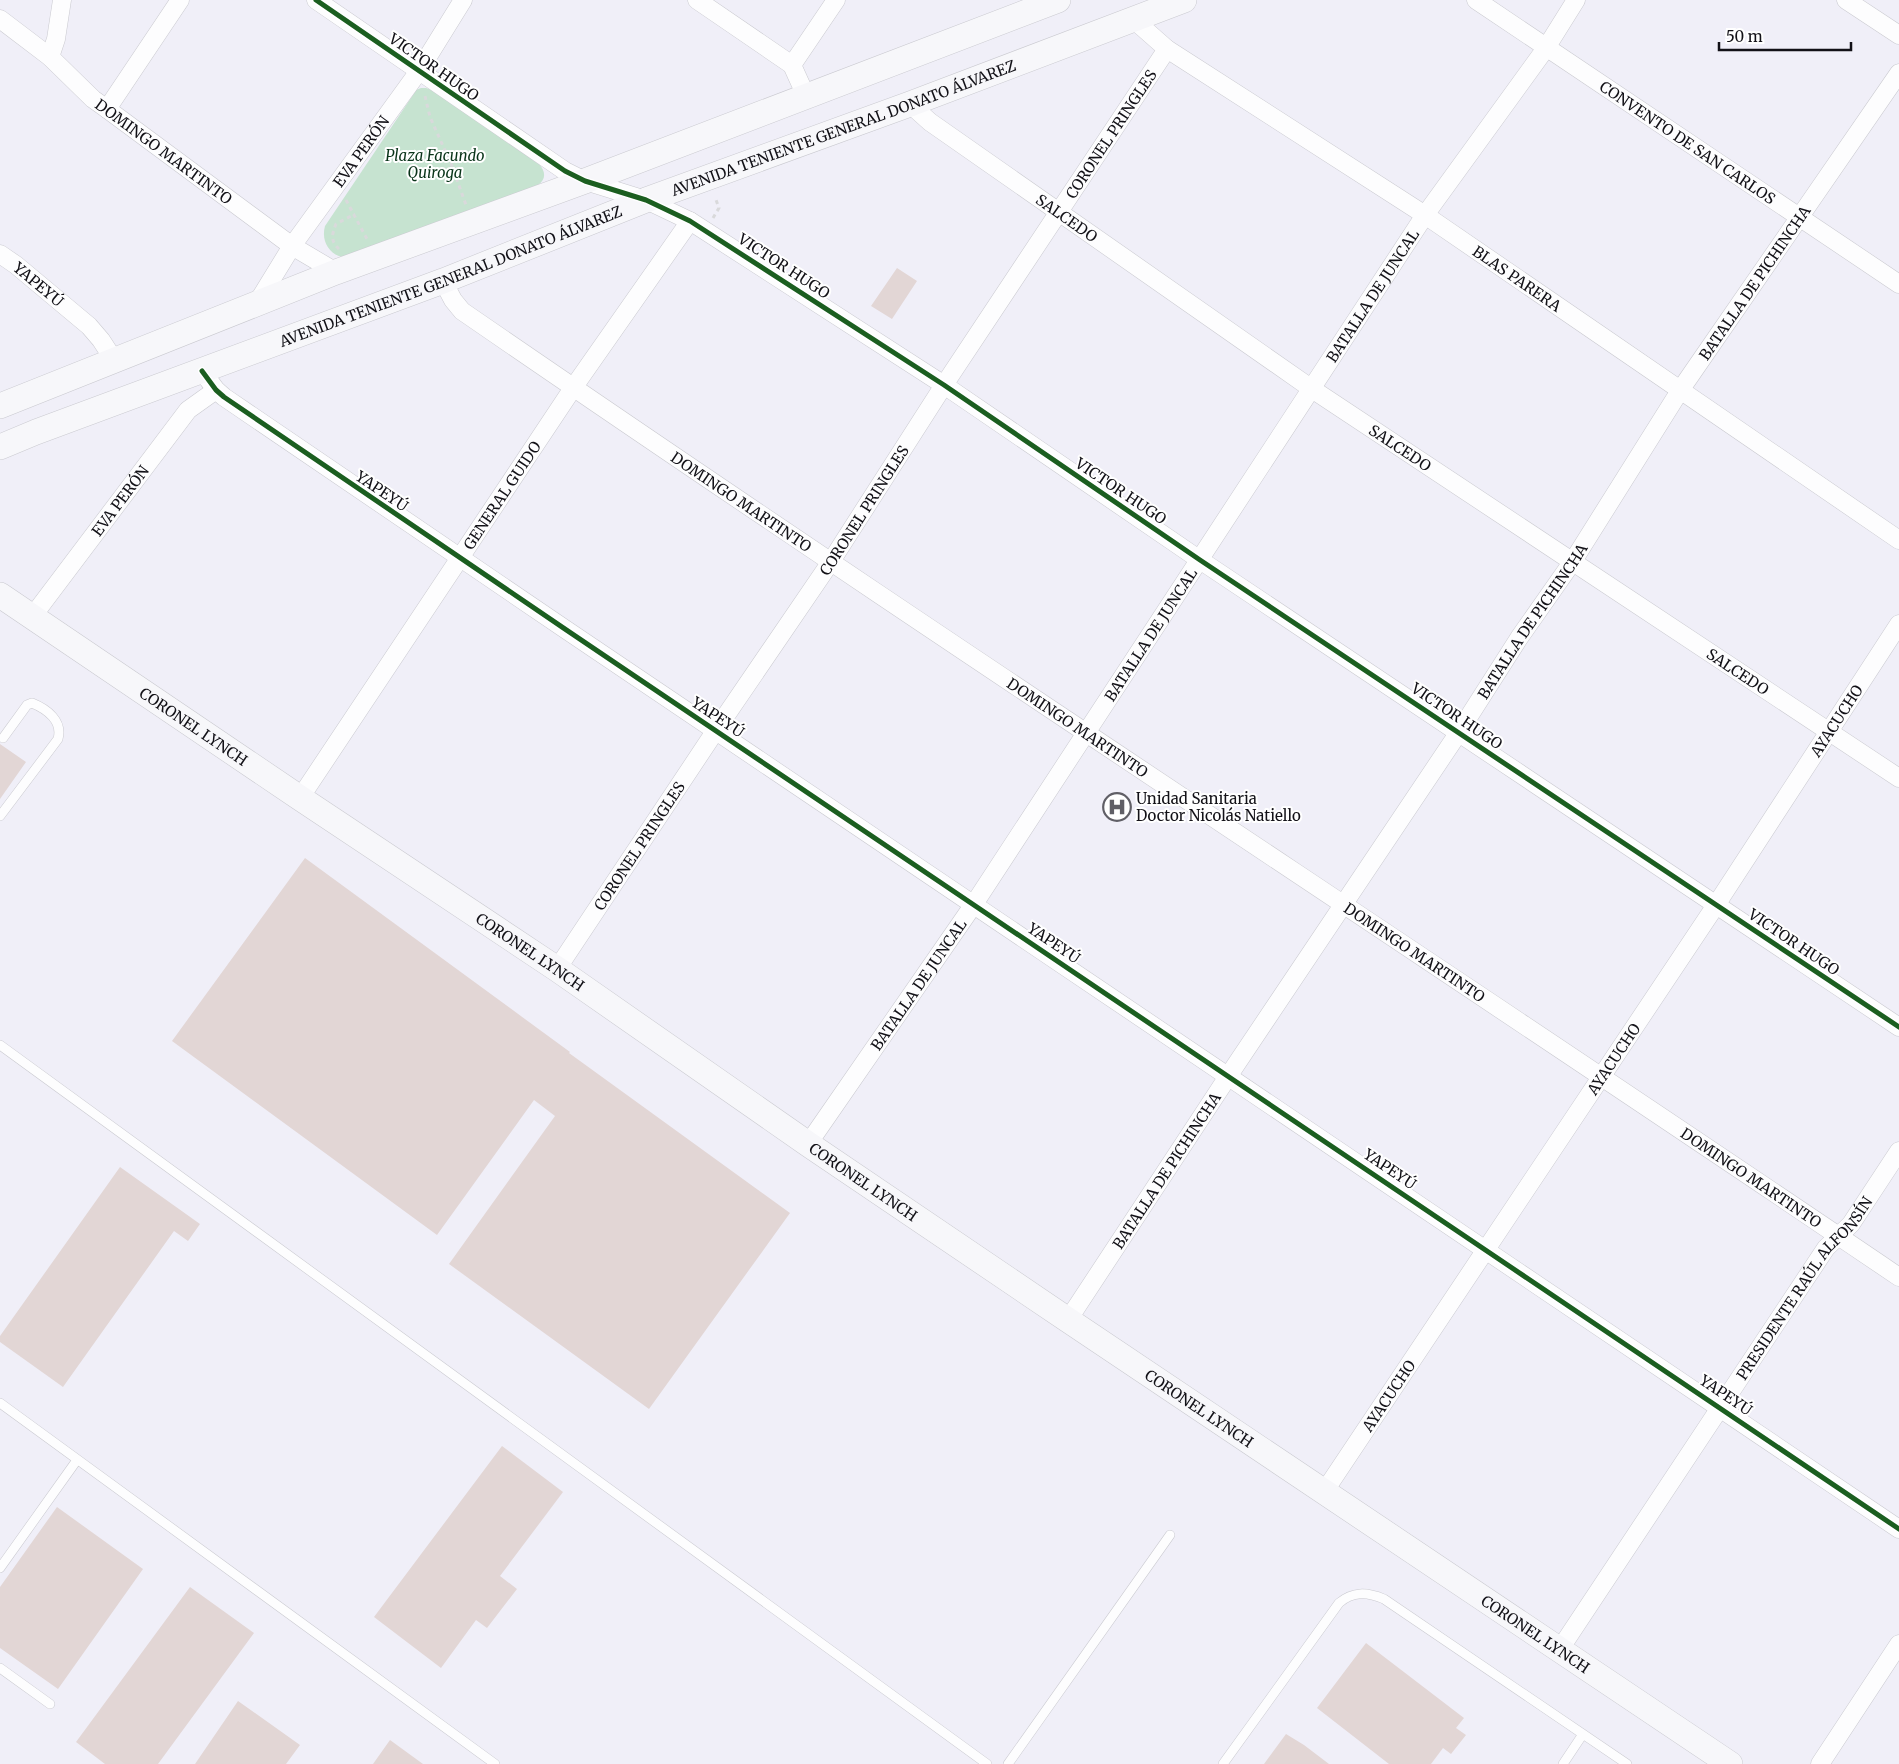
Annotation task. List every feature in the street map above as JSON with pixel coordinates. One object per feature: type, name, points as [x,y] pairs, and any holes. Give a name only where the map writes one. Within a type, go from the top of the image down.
[{"type":"main road","name":"AVENIDA TENIENTE GENERAL DONATO ÁLVAREZ","points":[[0,447],[172,382],[209,380],[443,281],[646,200],[910,104],[1184,0]]},
{"type":"main road","points":[[0,406],[336,272],[585,180],[1052,1]]},
{"type":"main road","name":"CORONEL LYNCH","points":[[0,595],[557,969],[808,1144],[1068,1320],[1730,1764]]},
{"type":"street","points":[[50,57],[56,40],[62,0]]},
{"type":"street","points":[[107,109],[180,0]]},
{"type":"street","name":"VICTOR HUGO","points":[[316,0],[548,160],[585,180],[646,200],[690,221],[944,385],[1200,560],[1899,1027]]},
{"type":"street","name":"EVA PERÓN","points":[[257,303],[292,246],[418,71],[464,0]]},
{"type":"street","points":[[697,0],[792,65],[806,96]]},
{"type":"street","points":[[792,65],[836,0]]},
{"type":"street","name":"CONVENTO DE SAN CARLOS","points":[[1476,0],[1899,284]]},
{"type":"street","name":"BATALLA DE JUNCAL","points":[[808,1144],[974,904],[1425,215],[1546,48],[1576,0]]},
{"type":"street","points":[[1846,0],[1899,34]]},
{"type":"street","name":"DOMINGO MARTINTO","points":[[0,19],[50,57],[93,99],[292,246],[336,272]]},
{"type":"street","name":"BLAS PARERA","points":[[1133,20],[1167,49],[1425,215],[1899,540]]},
{"type":"street","name":"CORONEL PRINGLES","points":[[557,969],[830,563],[944,385],[1167,49]]},
{"type":"street","name":"BATALLA DE PICHINCHA","points":[[1068,1320],[1229,1075],[1459,732],[1519,638],[1573,561],[1681,389],[1899,74]]},
{"type":"street","name":"SALCEDO","points":[[910,104],[930,122],[1059,214],[1312,389],[1899,778]]},
{"type":"street","name":"GENERAL GUIDO","points":[[300,798],[573,388],[690,221]]},
{"type":"street","name":"YAPEYÚ","points":[[0,254],[16,265],[89,326],[114,360]]},
{"type":"street","name":"DOMINGO MARTINTO","points":[[443,281],[453,300],[462,311],[573,388],[830,563],[1602,1077],[1899,1278]]},
{"type":"street","name":"EVA PERÓN","points":[[32,618],[209,380]]},
{"type":"street","name":"YAPEYÚ","points":[[209,380],[224,397],[460,559],[1488,1249],[1899,1529]]},
{"type":"street","points":[[172,382],[186,399],[188,410]]},
{"type":"street","name":"AYACUCHO","points":[[1324,1492],[1716,905],[1899,624]]},
{"type":"street","name":"PRESIDENTE RAÚL ALFONSÍN","points":[[1560,1649],[1826,1248],[1851,1224],[1899,1151]]},
{"type":"street","points":[[1820,1764],[1899,1644]]},
{"type":"lane","points":[[0,816],[58,739],[60,731],[55,718],[32,703],[27,705],[3,738]]},
{"type":"lane","points":[[0,1045],[987,1764]]},
{"type":"lane","points":[[0,1403],[494,1764]]},
{"type":"lane","points":[[0,1568],[77,1460]]},
{"type":"lane","points":[[1008,1764],[1170,1535]]},
{"type":"lane","points":[[1223,1764],[1339,1603],[1347,1597],[1357,1594],[1371,1594],[1384,1599],[1627,1764]]},
{"type":"lane","points":[[0,1668],[50,1704]]},
{"type":"lane","points":[[1563,1764],[1582,1734]]},
{"type":"path","points":[[418,71],[430,117],[452,166],[466,205]]},
{"type":"path","points":[[345,199],[355,214],[369,244]]},
{"type":"green space","name":"Plaza Facundo Quiroga","points":[[421,88],[432,90],[539,164],[543,170],[544,178],[538,185],[351,258],[339,256],[329,249],[326,244],[324,239],[325,226],[416,90]]},
{"type":"building","points":[[897,268],[917,281],[892,319],[871,306]]},
{"type":"building","points":[[0,744],[26,762],[0,799]]},
{"type":"building","points":[[305,858],[790,1213],[649,1409],[449,1264],[555,1116],[534,1100],[437,1235],[172,1041]]},
{"type":"building","points":[[120,1167],[200,1224],[188,1241],[174,1231],[63,1387],[0,1342],[0,1336]]},
{"type":"building","points":[[502,1446],[563,1492],[500,1576],[517,1589],[487,1628],[476,1620],[441,1668],[374,1617]]},
{"type":"building","points":[[57,1507],[143,1569],[58,1689],[0,1648],[0,1587]]},
{"type":"building","points":[[190,1587],[254,1633],[158,1764],[105,1764],[76,1742]]},
{"type":"building","points":[[1366,1643],[1464,1718],[1456,1728],[1466,1735],[1451,1754],[1443,1748],[1431,1764],[1389,1764],[1317,1708]]},
{"type":"building","points":[[238,1701],[300,1745],[286,1764],[195,1764]]},
{"type":"building","points":[[1286,1734],[1304,1745],[1329,1764],[1264,1764]]},
{"type":"building","points":[[390,1740],[423,1764],[373,1764]]},
{"type":"cycle path","points":[[316,0],[565,171],[585,181],[646,200],[690,221],[944,385],[1200,560],[1899,1027]]},
{"type":"cycle path","points":[[202,371],[216,390],[224,397],[1899,1529]]},
{"type":"place","name":"Unidad Sanitaria Doctor Nicolás Natiello","points":[[1117,807]]}]
